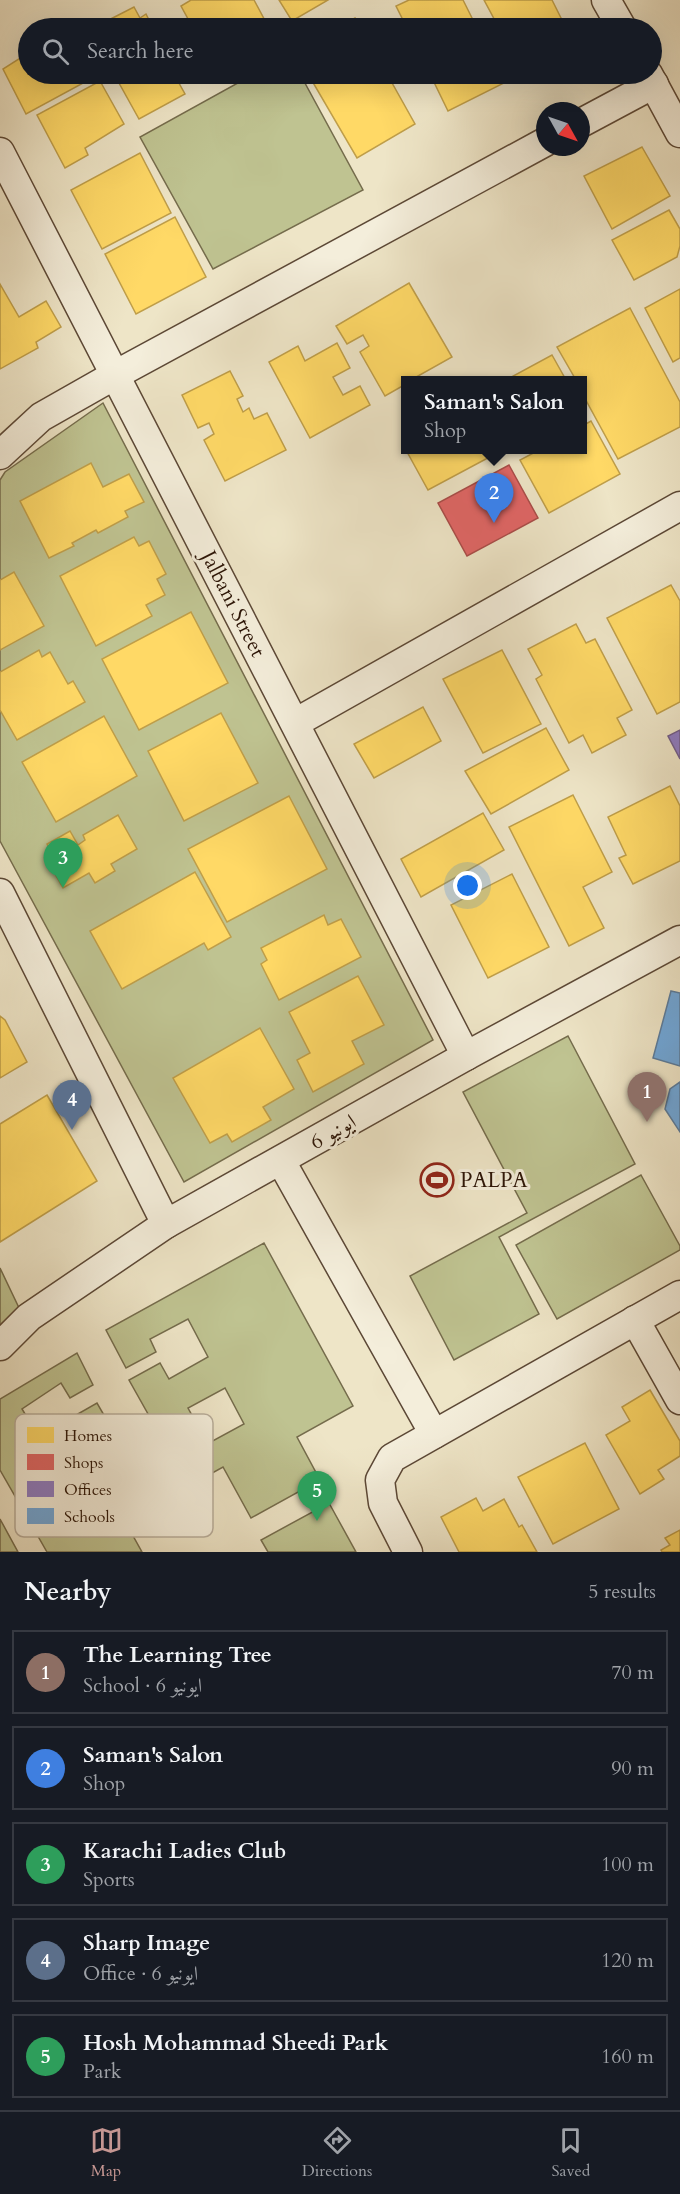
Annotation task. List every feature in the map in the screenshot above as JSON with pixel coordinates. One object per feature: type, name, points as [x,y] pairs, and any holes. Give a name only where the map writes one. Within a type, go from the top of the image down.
[{"type":"street","points":[[606,0],[616,18]]},
{"type":"street","points":[[590,117],[643,84]]},
{"type":"street","points":[[654,84],[680,132]]},
{"type":"street","points":[[0,455],[41,417],[536,147]]},
{"type":"street","name":"Jalbani Street","points":[[0,152],[466,1056]]},
{"type":"street","points":[[295,723],[680,506]]},
{"type":"street","points":[[0,893],[166,1224]]},
{"type":"street","name":"ایونیو 6","points":[[0,1346],[29,1317],[166,1224],[466,1056],[680,940]]},
{"type":"street","points":[[281,1161],[434,1434]]},
{"type":"street","points":[[408,1552],[382,1503],[380,1480],[392,1458],[680,1295]]},
{"type":"street","points":[[635,1320],[680,1400]]},
{"type":"green space","points":[[236,84],[305,84],[363,190],[213,269],[140,137]]},
{"type":"green space","points":[[103,403],[433,1040],[184,1182],[0,841],[0,480],[5,472]]},
{"type":"green space","points":[[568,1036],[635,1164],[499,1237],[539,1314],[454,1360],[410,1276],[527,1213],[463,1092]]},
{"type":"green space","points":[[641,1175],[680,1246],[680,1250],[557,1319],[516,1245]]},
{"type":"green space","points":[[264,1243],[353,1406],[297,1437],[320,1480],[251,1518],[223,1467],[213,1473],[213,1441],[244,1424],[225,1388],[188,1408],[191,1414],[148,1414],[129,1380],[160,1363],[169,1379],[208,1357],[188,1319],[150,1339],[156,1352],[126,1368],[106,1330]]},
{"type":"green space","points":[[0,1268],[21,1312],[0,1331]]},
{"type":"green space","points":[[77,1353],[93,1385],[70,1398],[61,1383],[22,1409],[25,1414],[15,1414],[15,1496],[0,1470],[0,1399]]},
{"type":"green space","points":[[97,1403],[103,1414],[78,1414]]},
{"type":"green space","points":[[329,1503],[356,1552],[268,1552],[261,1540]]},
{"type":"green space","points":[[0,1519],[18,1552],[0,1552]]},
{"type":"green space","points":[[38,1537],[134,1537],[142,1552],[47,1552]]},
{"type":"building: Homes","points":[[191,0],[254,0],[264,18],[188,18],[181,6]]},
{"type":"building: Homes","points":[[279,0],[328,0],[297,18],[290,18]]},
{"type":"building: Homes","points":[[409,0],[463,0],[472,18],[402,18],[396,6]]},
{"type":"building: Homes","points":[[484,0],[552,0],[561,18],[494,18]]},
{"type":"building: Homes","points":[[134,7],[140,18],[113,18]]},
{"type":"building: Homes","points":[[18,59],[18,84],[81,84],[26,114],[3,69]]},
{"type":"building: Homes","points":[[94,84],[102,84],[124,124],[85,148],[88,155],[65,168],[37,115]]},
{"type":"building: Homes","points":[[120,84],[179,84],[185,94],[139,119]]},
{"type":"building: Homes","points":[[314,84],[393,84],[415,124],[357,158]]},
{"type":"building: Homes","points":[[435,84],[502,84],[448,111]]},
{"type":"building: Homes","points":[[642,147],[670,196],[612,229],[584,176]]},
{"type":"building: Homes","points":[[140,153],[171,213],[102,249],[71,190]]},
{"type":"building: Homes","points":[[669,210],[680,229],[680,246],[677,257],[634,280],[612,240]]},
{"type":"building: Homes","points":[[175,217],[206,277],[136,314],[105,254]]},
{"type":"building: Homes","points":[[409,283],[452,357],[418,376],[401,376],[401,387],[385,396],[360,352],[369,346],[363,335],[347,344],[336,326]]},
{"type":"building: Homes","points":[[0,284],[19,317],[46,301],[61,327],[36,342],[38,348],[0,369]]},
{"type":"building: Homes","points":[[680,289],[680,358],[673,362],[645,308]]},
{"type":"building: Homes","points":[[630,308],[680,402],[680,427],[618,459],[587,402],[587,376],[574,376],[557,347]]},
{"type":"building: Homes","points":[[337,343],[350,368],[333,377],[343,395],[360,386],[370,405],[310,438],[269,362],[298,346],[305,361]]},
{"type":"building: Homes","points":[[552,355],[564,376],[513,376]]},
{"type":"building: Homes","points":[[230,371],[243,396],[237,399],[243,412],[249,408],[254,419],[267,413],[286,450],[225,481],[204,440],[214,434],[209,423],[198,428],[182,395]]},
{"type":"building: Homes","points":[[591,421],[620,474],[549,513],[520,460],[531,454],[587,454],[587,423]]},
{"type":"building: Homes","points":[[408,454],[495,454],[428,490]]},
{"type":"building: Homes","points":[[91,463],[103,487],[129,474],[144,502],[125,511],[128,517],[98,533],[96,530],[72,543],[74,546],[49,558],[20,501]]},
{"type":"building: Homes","points":[[134,537],[139,546],[149,541],[166,574],[157,579],[165,595],[146,605],[152,616],[96,646],[60,576]]},
{"type":"building: Homes","points":[[14,572],[44,626],[0,650],[0,580]]},
{"type":"building: Homes","points":[[671,585],[680,601],[680,702],[657,714],[607,618]]},
{"type":"building: Homes","points":[[191,612],[228,683],[139,730],[102,659]]},
{"type":"building: Homes","points":[[576,624],[586,643],[595,639],[632,710],[617,718],[626,735],[592,753],[583,735],[569,743],[536,679],[542,675],[528,649]]},
{"type":"building: Homes","points":[[39,650],[42,657],[50,652],[68,684],[73,681],[85,702],[17,740],[0,710],[0,672]]},
{"type":"building: Homes","points":[[502,650],[541,724],[483,753],[443,679]]},
{"type":"building: Homes","points":[[423,707],[441,741],[374,778],[354,744]]},
{"type":"building: Homes","points":[[221,713],[258,783],[184,821],[148,751]]},
{"type":"building: Homes","points":[[104,716],[137,776],[56,822],[22,762]]},
{"type":"building: Homes","points":[[546,728],[569,770],[491,814],[465,771]]},
{"type":"building: Homes","points":[[670,786],[680,806],[680,861],[633,884],[619,858],[626,855],[608,817]]},
{"type":"building: Homes","points":[[573,795],[612,872],[583,887],[604,928],[569,946],[509,827]]},
{"type":"building: Homes","points":[[289,796],[327,869],[227,922],[188,849]]},
{"type":"building: Homes","points":[[483,813],[504,850],[421,897],[401,859]]},
{"type":"building: Homes","points":[[118,815],[137,849],[111,864],[115,871],[95,883],[89,873],[63,888],[54,872],[60,868],[47,844],[70,831],[78,845],[85,840],[83,835]]},
{"type":"building: Homes","points":[[195,872],[231,937],[208,950],[204,943],[122,989],[90,931]]},
{"type":"building: Homes","points":[[512,874],[549,947],[488,978],[451,905]]},
{"type":"building: Homes","points":[[324,915],[328,925],[341,919],[361,957],[279,1000],[261,964],[267,960],[261,948]]},
{"type":"building: Homes","points":[[358,976],[384,1025],[352,1041],[364,1064],[313,1092],[297,1060],[310,1053],[289,1012]]},
{"type":"building: Homes","points":[[0,1016],[5,1020],[27,1062],[0,1078]]},
{"type":"building: Homes","points":[[260,1028],[294,1089],[263,1107],[271,1120],[232,1142],[227,1134],[210,1143],[173,1078]]},
{"type":"building: Homes","points":[[47,1095],[97,1181],[0,1242],[0,1124]]},
{"type":"building: Homes","points":[[650,1390],[680,1441],[680,1456],[658,1470],[664,1479],[640,1494],[606,1435],[630,1421],[622,1407]]},
{"type":"building: Homes","points":[[585,1443],[619,1509],[553,1544],[518,1477]]},
{"type":"building: Homes","points":[[476,1498],[483,1511],[504,1499],[519,1527],[522,1525],[537,1552],[459,1552],[441,1517]]},
{"type":"building: Homes","points":[[680,1530],[680,1552],[662,1552],[661,1550],[670,1545],[665,1538]]},
{"type":"building: Shops","points":[[509,465],[538,518],[467,556],[438,503]]},
{"type":"building: Offices","points":[[680,730],[680,759],[668,736]]},
{"type":"building: Schools","points":[[671,991],[680,993],[680,1066],[653,1058]]},
{"type":"building: Schools","points":[[680,1082],[680,1132],[665,1109],[670,1089]]},
{"type":"place","name":"Saman's Salon","points":[[494,523]]},
{"type":"place","name":"Karachi Ladies Club","points":[[63,888]]},
{"type":"place","name":"The Learning Tree","points":[[647,1122]]},
{"type":"place","name":"Sharp Image","points":[[72,1130]]},
{"type":"place","name":"PALPA","points":[[437,1180]]},
{"type":"place","name":"Hosh Mohammad Sheedi Park","points":[[317,1521]]}]
